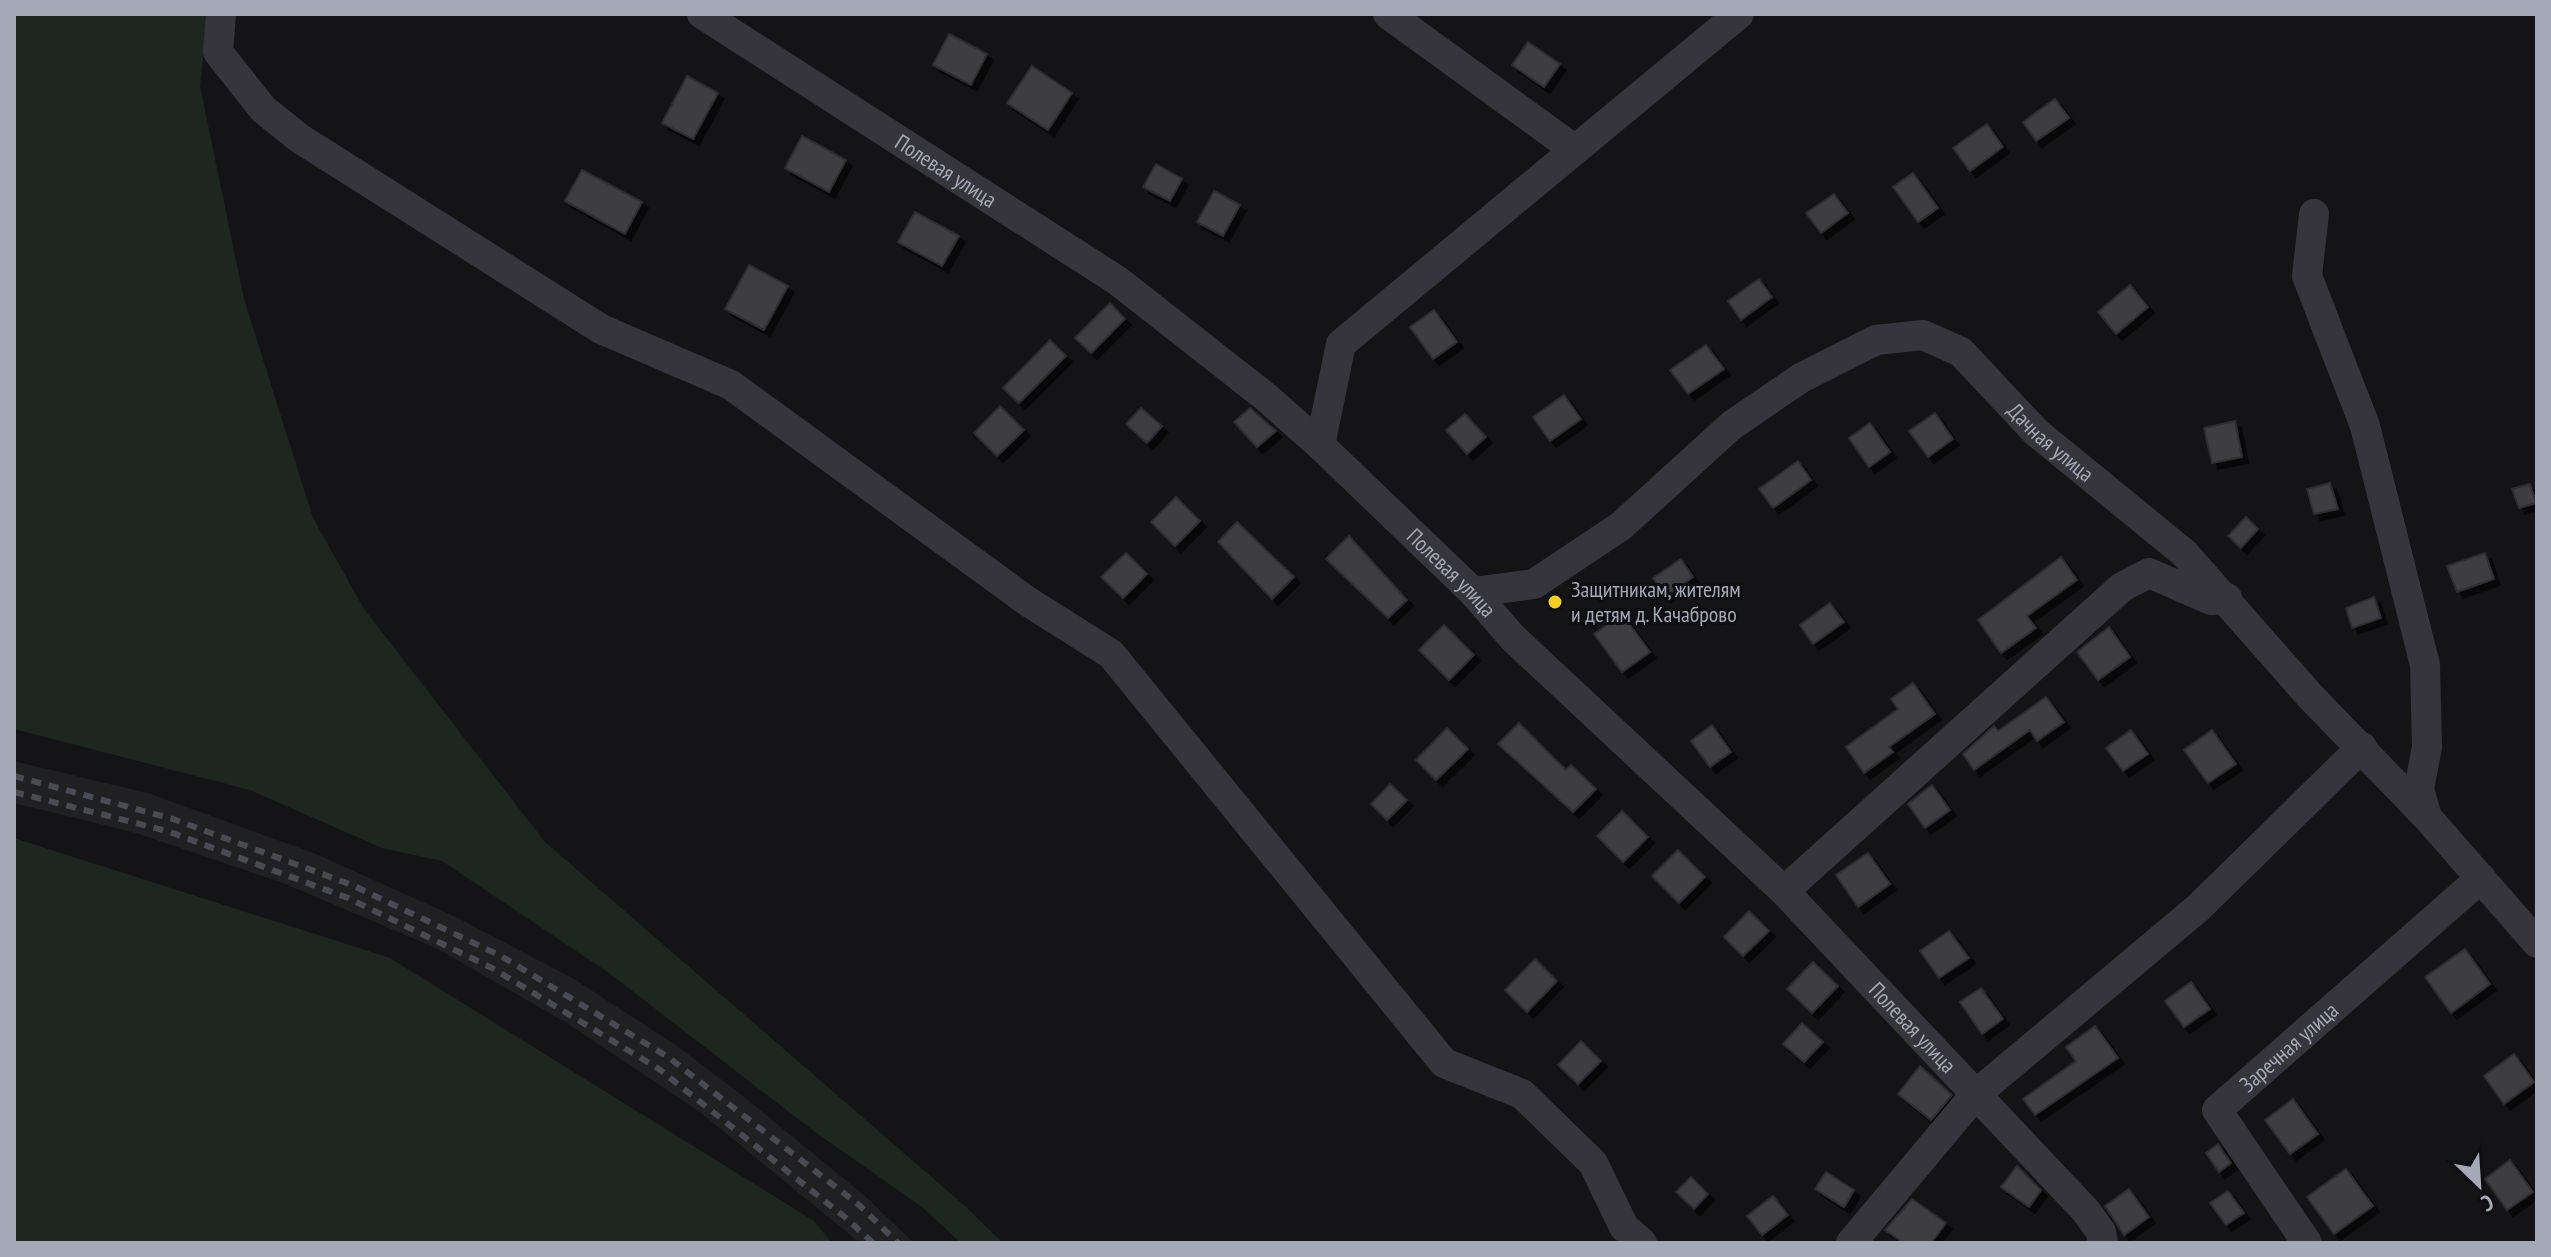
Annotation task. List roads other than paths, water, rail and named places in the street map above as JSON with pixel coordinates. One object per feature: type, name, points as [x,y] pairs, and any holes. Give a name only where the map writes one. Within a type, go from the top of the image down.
[{"type":"street","points":[[221,14],[218,52],[263,109],[299,138],[601,329],[731,385],[1027,601],[1111,654],[1444,1063],[1522,1094],[1593,1163],[1624,1227],[1642,1243]]},
{"type":"street","name":"Полевая улица","points":[[702,14],[1118,281],[1267,398],[1473,592],[1513,638],[1784,891],[2086,1211],[2101,1232],[2103,1243]]},
{"type":"street","points":[[1388,14],[1575,150]]},
{"type":"street","points":[[1320,445],[1341,344],[1739,14]]},
{"type":"street","points":[[2314,214],[2307,276],[2365,426],[2425,665],[2427,747],[2419,789],[2427,817]]},
{"type":"street","name":"Дачная улица","points":[[1473,592],[1534,584],[1621,526],[1732,425],[1801,378],[1876,340],[1923,335],[1961,352],[2036,432],[2184,553],[2227,598],[2310,696],[2427,817],[2537,943]]},
{"type":"street","points":[[1784,891],[2122,587],[2149,573],[2211,600],[2227,598]]},
{"type":"street","points":[[1851,1243],[1975,1095],[2198,908],[2362,747]]},
{"type":"street","name":"Заречная улица","points":[[2307,1243],[2217,1110],[2481,878]]},
{"type":"railway","points":[[14,776],[173,819],[352,885],[501,956],[668,1057],[859,1205],[898,1243]]},
{"type":"railway","points":[[14,792],[167,831],[348,898],[492,968],[659,1069],[873,1243]]},
{"type":"place","name":"Защитникам, жителям и детям д. Качаброво","points":[[1555,602]]}]
